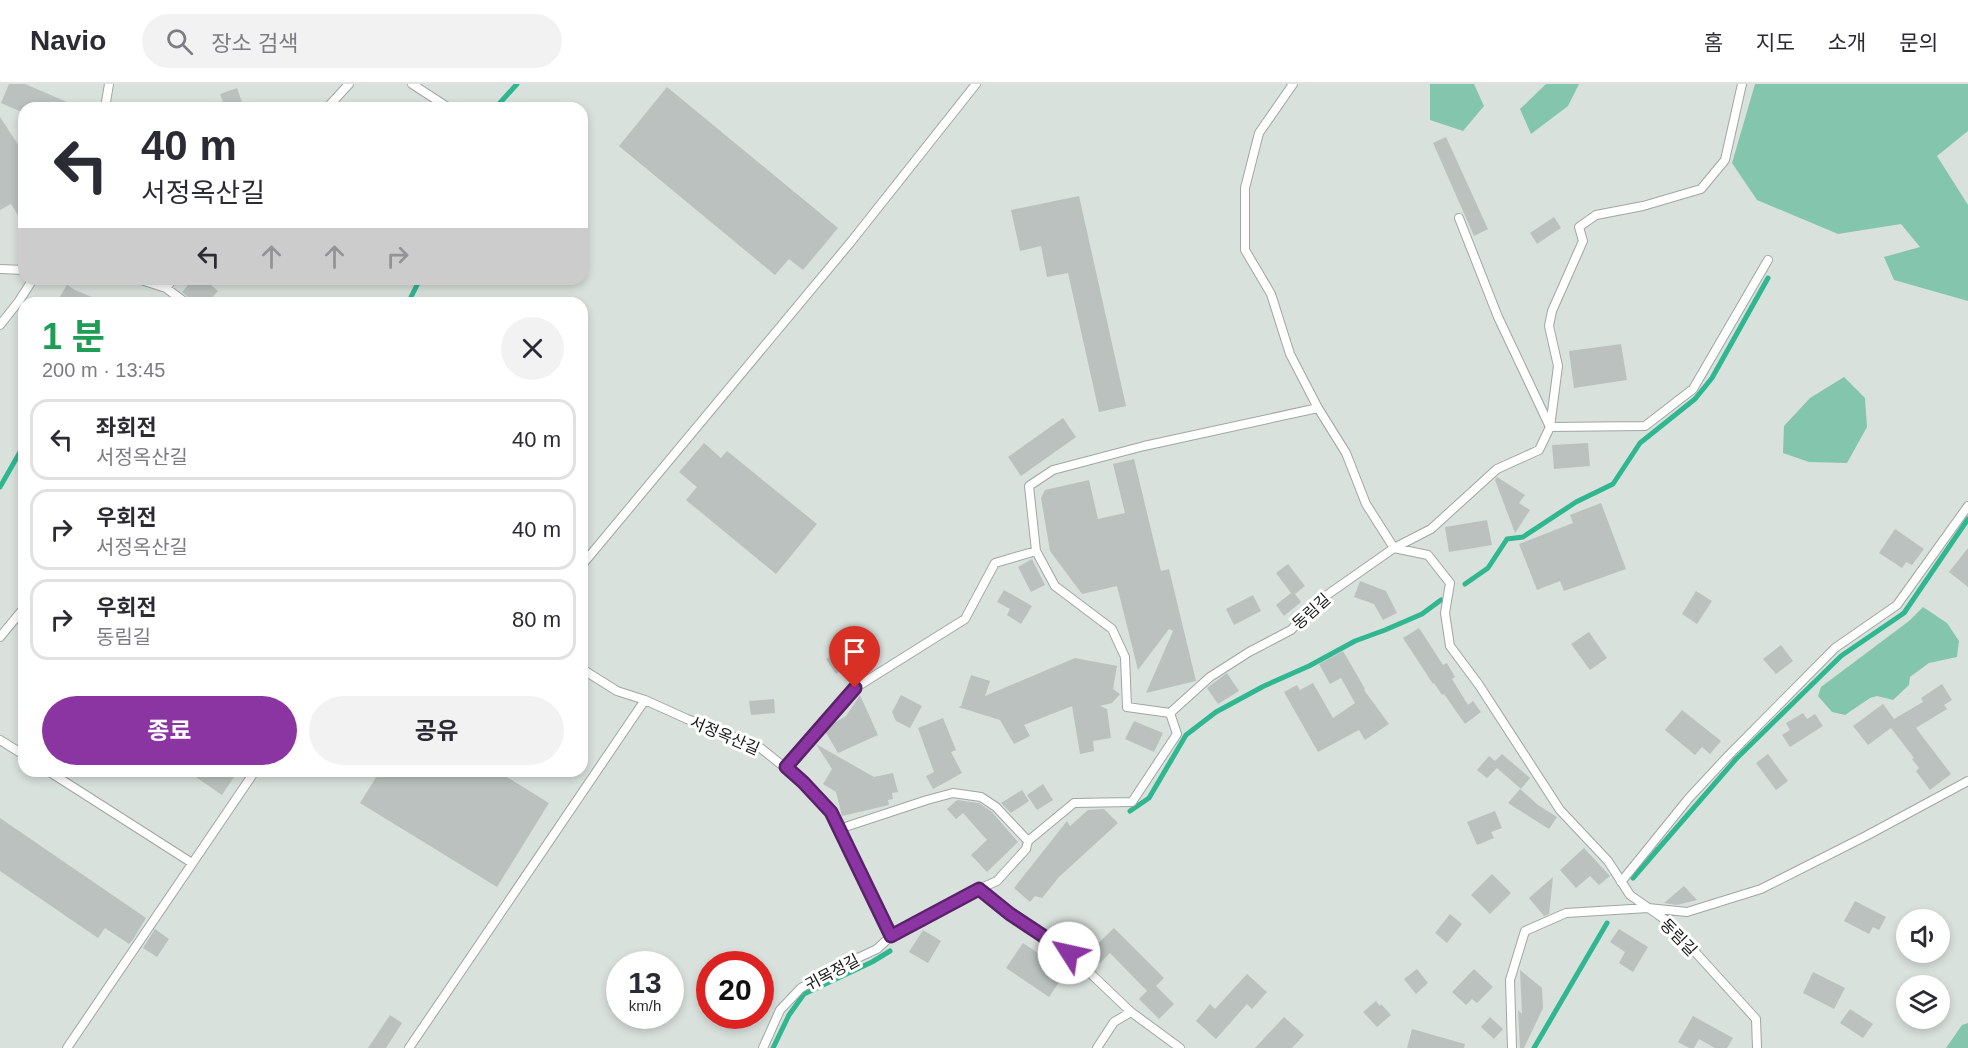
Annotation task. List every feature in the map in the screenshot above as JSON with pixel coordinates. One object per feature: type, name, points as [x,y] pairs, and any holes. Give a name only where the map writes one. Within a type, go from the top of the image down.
[{"type":"lane","points":[[106,102],[109,84]]},
{"type":"lane","points":[[332,102],[349,84]]},
{"type":"lane","points":[[412,84],[440,102]]},
{"type":"lane","points":[[588,558],[850,243],[976,84]]},
{"type":"lane","points":[[1293,84],[1259,133],[1245,188],[1245,250],[1270,294],[1290,354],[1317,408],[1346,453],[1366,504],[1394,548],[1431,529],[1497,469],[1539,450],[1550,427],[1558,366],[1549,326],[1552,311],[1583,241],[1579,227],[1596,215],[1643,206],[1701,189],[1725,160],[1742,84]]},
{"type":"lane","points":[[1459,218],[1498,317],[1550,427]]},
{"type":"lane","points":[[1550,427],[1645,426],[1693,389],[1768,260]]},
{"type":"lane","points":[[0,269],[18,270]]},
{"type":"lane","points":[[157,285],[166,288],[178,297]]},
{"type":"lane","points":[[0,325],[18,303]]},
{"type":"lane","points":[[891,936],[997,881],[1026,849],[1028,841],[1074,803],[1132,802],[1177,734],[1170,713],[1127,707],[1125,657],[1112,629],[1055,586],[1036,551],[1029,486],[1053,470],[1144,446],[1317,408]]},
{"type":"lane","points":[[1621,882],[1689,798],[1835,648],[1897,605],[1968,506]]},
{"type":"lane","name":"동림길","points":[[1170,713],[1210,677],[1249,652],[1291,630],[1317,602],[1394,548],[1428,555],[1450,583],[1445,613],[1450,646],[1479,685],[1560,810],[1608,861],[1630,895],[1667,921],[1756,1019],[1757,1048]]},
{"type":"lane","points":[[786,767],[855,688],[965,619],[995,563],[1036,551]]},
{"type":"lane","points":[[0,637],[18,615]]},
{"type":"lane","name":"서정옥산길","points":[[588,673],[617,692],[645,700],[758,746],[786,767],[831,812],[891,936]]},
{"type":"lane","points":[[409,1048],[645,700]]},
{"type":"lane","points":[[0,740],[18,751]]},
{"type":"lane","points":[[57,777],[192,863]]},
{"type":"lane","points":[[67,1048],[251,777]]},
{"type":"lane","points":[[1512,1048],[1510,980],[1525,931],[1566,913],[1648,908],[1687,912],[1761,889],[1968,782]]},
{"type":"lane","points":[[839,829],[953,793],[981,797],[996,807],[1028,841]]},
{"type":"lane","points":[[979,889],[1010,914],[1069,953],[1131,1012],[1180,1048]]},
{"type":"lane","name":"귀목정길","points":[[763,1048],[780,1010],[801,988],[830,971],[878,949],[891,936]]},
{"type":"lane","points":[[1097,1048],[1114,1022],[1131,1012]]},
{"type":"green space","points":[[1430,84],[1474,84],[1484,106],[1463,131],[1430,120]]},
{"type":"green space","points":[[1546,84],[1579,84],[1568,106],[1531,134],[1520,109]]},
{"type":"green space","points":[[1755,84],[1968,84],[1968,131],[1937,156],[1968,205],[1968,301],[1894,280],[1884,257],[1920,247],[1901,224],[1838,234],[1757,200],[1732,163]]},
{"type":"green space","points":[[1844,377],[1865,398],[1867,427],[1847,463],[1809,462],[1783,453],[1784,426],[1810,398]]},
{"type":"green space","points":[[1923,607],[1947,623],[1959,641],[1957,657],[1929,663],[1910,677],[1909,685],[1893,700],[1877,696],[1870,698],[1845,715],[1832,712],[1818,696],[1821,687],[1909,621]]},
{"type":"green space","points":[[1968,1023],[1968,1048],[1946,1048],[1962,1025]]},
{"type":"building","points":[[9,84],[25,84],[67,102],[18,102],[18,110],[1,103]]},
{"type":"building","points":[[667,87],[838,228],[803,270],[789,259],[775,275],[619,146]]},
{"type":"building","points":[[237,88],[242,102],[223,102],[220,94]]},
{"type":"building","points":[[0,117],[18,143],[18,215],[11,204],[0,210]]},
{"type":"building","points":[[1446,137],[1488,229],[1474,236],[1433,143]]},
{"type":"building","points":[[1079,196],[1126,406],[1099,412],[1068,273],[1047,277],[1041,246],[1020,251],[1011,210]]},
{"type":"building","points":[[1554,217],[1561,228],[1537,244],[1530,233]]},
{"type":"building","points":[[67,285],[92,297],[60,297]]},
{"type":"building","points":[[188,285],[211,285],[218,291],[212,297],[188,297],[182,292]]},
{"type":"building","points":[[1621,344],[1627,380],[1574,388],[1569,351]]},
{"type":"building","points":[[1063,418],[1076,437],[1021,476],[1008,457]]},
{"type":"building","points":[[704,443],[721,458],[727,451],[817,524],[776,574],[686,500],[697,487],[679,472]]},
{"type":"building","points":[[1588,443],[1590,466],[1554,469],[1552,445]]},
{"type":"building","points":[[1134,459],[1161,571],[1169,569],[1196,681],[1146,693],[1173,631],[1169,629],[1138,670],[1117,586],[1082,594],[1050,551],[1041,498],[1045,490],[1089,480],[1098,519],[1125,513],[1113,464]]},
{"type":"building","points":[[1497,477],[1525,495],[1519,503],[1530,510],[1515,533],[1495,480]]},
{"type":"building","points":[[1601,503],[1626,569],[1564,591],[1560,581],[1537,590],[1519,544],[1573,523],[1570,515]]},
{"type":"building","points":[[1487,520],[1492,545],[1449,552],[1445,527]]},
{"type":"building","points":[[1895,529],[1924,549],[1912,565],[1906,562],[1902,568],[1879,553]]},
{"type":"building","points":[[1968,548],[1968,587],[1949,572]]},
{"type":"building","points":[[1032,559],[1045,585],[1031,592],[1018,567]]},
{"type":"building","points":[[1288,564],[1305,586],[1295,594],[1301,602],[1284,616],[1276,605],[1291,593],[1276,573]]},
{"type":"building","points":[[1360,581],[1386,591],[1397,613],[1383,620],[1374,604],[1354,597]]},
{"type":"building","points":[[1004,590],[1032,606],[1021,624],[1007,615],[1010,609],[997,602]]},
{"type":"building","points":[[1696,591],[1712,601],[1697,624],[1682,614]]},
{"type":"building","points":[[1253,595],[1261,611],[1234,625],[1226,609]]},
{"type":"building","points":[[1419,628],[1443,665],[1447,663],[1455,677],[1452,679],[1468,705],[1473,701],[1481,712],[1465,724],[1444,694],[1442,695],[1433,684],[1403,638]]},
{"type":"building","points":[[1589,632],[1607,658],[1590,670],[1571,644]]},
{"type":"building","points":[[849,644],[859,658],[836,674],[826,659]]},
{"type":"building","points":[[1781,645],[1793,661],[1776,674],[1763,659]]},
{"type":"building","points":[[1343,651],[1364,690],[1389,724],[1365,740],[1359,730],[1318,752],[1284,692],[1297,685],[1300,690],[1313,683],[1333,718],[1355,703],[1341,678],[1330,684],[1319,664]]},
{"type":"building","points":[[1075,658],[1117,666],[1113,689],[1120,694],[1112,703],[1100,706],[1107,709],[1111,738],[1093,741],[1094,751],[1080,754],[1072,706],[1024,725],[1030,736],[1014,744],[1000,720],[958,707],[961,706],[971,675],[990,681],[985,696]]},
{"type":"building","points":[[1227,673],[1239,691],[1218,704],[1207,688]]},
{"type":"building","points":[[1942,684],[1952,700],[1944,705],[1947,709],[1916,728],[1951,774],[1930,790],[1916,771],[1919,768],[1912,759],[1914,758],[1891,728],[1868,745],[1853,726],[1883,704],[1894,719],[1923,702],[1921,698]]},
{"type":"building","points":[[860,695],[878,735],[838,753],[825,731],[846,716]]},
{"type":"building","points":[[901,695],[922,706],[910,728],[896,721],[892,712]]},
{"type":"building","points":[[774,699],[775,713],[751,715],[749,701]]},
{"type":"building","points":[[1682,710],[1721,741],[1710,754],[1702,747],[1695,755],[1665,730]]},
{"type":"building","points":[[1803,713],[1807,719],[1815,714],[1823,726],[1790,747],[1782,735],[1790,730],[1786,723]]},
{"type":"building","points":[[943,718],[956,750],[951,752],[962,773],[933,789],[926,776],[934,772],[918,728]]},
{"type":"building","points":[[1134,721],[1163,733],[1154,752],[1125,739]]},
{"type":"building","points":[[816,744],[874,777],[893,773],[898,792],[892,793],[893,799],[888,800],[889,805],[842,816],[836,792],[823,784],[832,769]]},
{"type":"building","points":[[1502,754],[1530,778],[1521,789],[1497,768],[1487,778],[1477,770],[1489,756],[1495,761]]},
{"type":"building","points":[[1768,754],[1788,781],[1776,790],[1756,763]]},
{"type":"building","points":[[196,777],[234,777],[222,795]]},
{"type":"building","points":[[376,777],[507,777],[549,803],[497,887],[360,803]]},
{"type":"building","points":[[1043,784],[1053,800],[1037,810],[1027,795]]},
{"type":"building","points":[[1520,789],[1538,805],[1557,817],[1549,829],[1508,803]]},
{"type":"building","points":[[1022,790],[1029,801],[1011,813],[1001,803]]},
{"type":"building","points":[[957,800],[979,803],[992,812],[1018,842],[987,872],[971,855],[987,840],[963,813],[956,819],[947,809]]},
{"type":"building","points":[[1104,809],[1118,823],[1059,877],[1042,898],[1035,896],[1030,902],[1014,888],[1067,821],[1070,826],[1088,810]]},
{"type":"building","points":[[1495,811],[1502,828],[1491,832],[1494,838],[1477,845],[1467,822]]},
{"type":"building","points":[[0,818],[146,918],[132,941],[129,944],[105,928],[98,938],[0,871]]},
{"type":"building","points":[[1584,848],[1610,876],[1599,885],[1590,876],[1576,888],[1560,870]]},
{"type":"building","points":[[1492,874],[1511,893],[1490,914],[1471,895]]},
{"type":"building","points":[[1553,877],[1549,914],[1544,916],[1529,898]]},
{"type":"building","points":[[1684,886],[1697,900],[1677,905],[1664,903]]},
{"type":"building","points":[[1855,901],[1886,917],[1879,930],[1873,927],[1869,934],[1844,921]]},
{"type":"building","points":[[1450,914],[1462,924],[1447,943],[1435,933]]},
{"type":"building","points":[[1114,928],[1164,978],[1156,986],[1174,1004],[1159,1019],[1139,999],[1147,991],[1110,953],[1095,968],[1084,957]]},
{"type":"building","points":[[155,929],[169,939],[157,957],[143,948]]},
{"type":"building","points":[[1619,929],[1648,947],[1633,972],[1619,963],[1625,952],[1610,942]]},
{"type":"building","points":[[923,930],[941,941],[928,963],[909,952]]},
{"type":"building","points":[[1023,943],[1066,972],[1049,997],[1006,968]]},
{"type":"building","points":[[1417,969],[1428,983],[1416,994],[1404,979]]},
{"type":"building","points":[[1474,969],[1493,987],[1477,1003],[1472,999],[1466,1005],[1452,992]]},
{"type":"building","points":[[1520,970],[1542,988],[1543,1008],[1524,1048],[1520,1048],[1518,1010],[1522,1014]]},
{"type":"building","points":[[1813,972],[1845,988],[1834,1009],[1803,993]]},
{"type":"building","points":[[1247,974],[1267,992],[1252,1009],[1247,1004],[1216,1039],[1196,1021],[1210,1004],[1215,1009]]},
{"type":"building","points":[[1376,1001],[1391,1015],[1377,1027],[1363,1012]]},
{"type":"building","points":[[1850,1009],[1873,1024],[1863,1038],[1840,1023]]},
{"type":"building","points":[[390,1015],[402,1023],[386,1048],[368,1048]]},
{"type":"building","points":[[1693,1016],[1733,1038],[1727,1048],[1715,1048],[1699,1039],[1694,1048],[1678,1042]]},
{"type":"building","points":[[1284,1017],[1304,1035],[1292,1048],[1255,1048]]},
{"type":"building","points":[[1490,1017],[1503,1029],[1494,1039],[1481,1027]]},
{"type":"building","points":[[1412,1029],[1465,1044],[1464,1048],[1407,1048]]},
{"type":"waterway","points":[[501,102],[517,84]]},
{"type":"waterway","points":[[1465,584],[1488,568],[1507,539],[1523,537],[1576,502],[1613,484],[1640,443],[1695,399],[1712,378],[1768,278]]},
{"type":"waterway","points":[[411,297],[417,285]]},
{"type":"waterway","points":[[0,487],[18,456]]},
{"type":"waterway","points":[[1633,878],[1736,759],[1841,656],[1904,613],[1968,519]]},
{"type":"waterway","points":[[1130,811],[1149,798],[1186,735],[1216,712],[1355,641],[1422,614],[1441,600]]},
{"type":"waterway","points":[[1534,1048],[1607,923]]},
{"type":"waterway","points":[[773,1048],[789,1015],[804,994],[890,951]]},
{"type":"route","points":[[855,688],[786,767],[831,812],[891,936],[979,889],[1010,914],[1069,953]]}]
